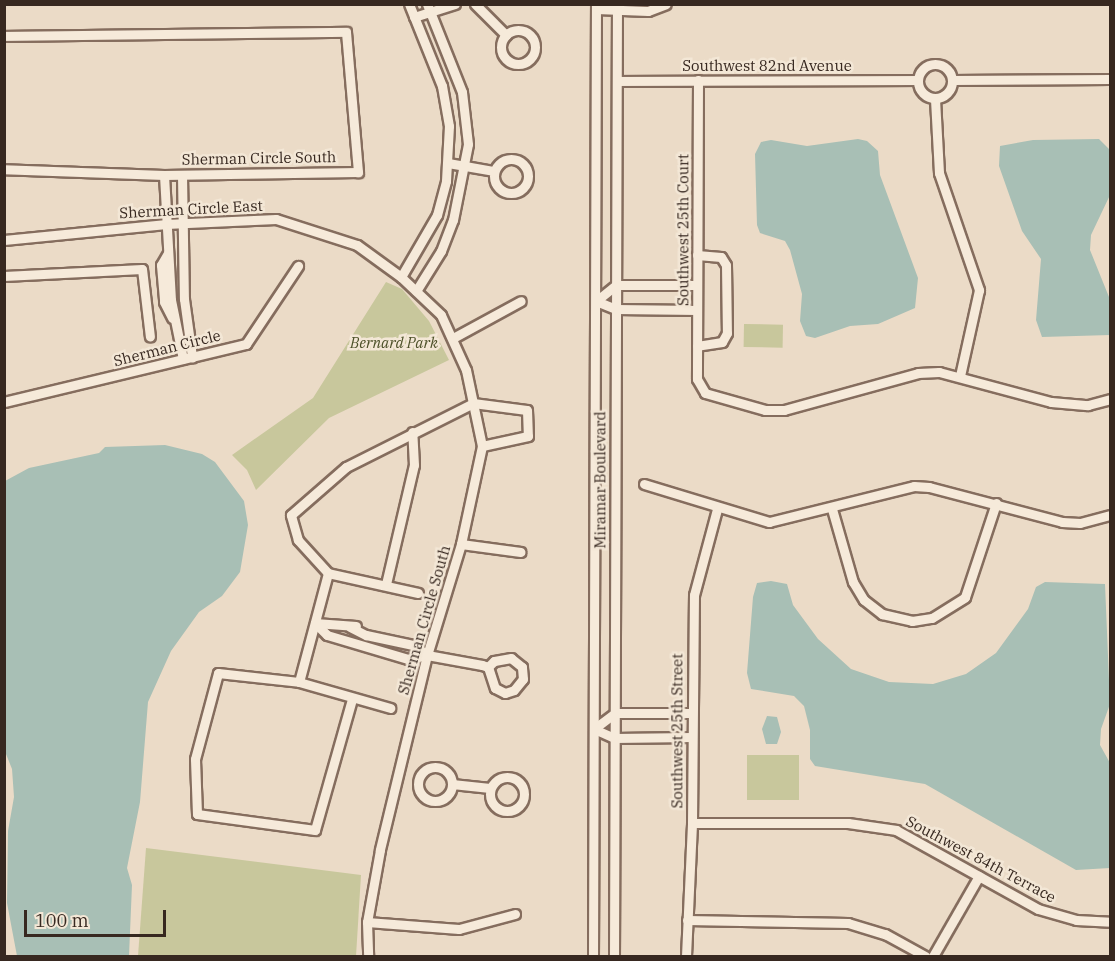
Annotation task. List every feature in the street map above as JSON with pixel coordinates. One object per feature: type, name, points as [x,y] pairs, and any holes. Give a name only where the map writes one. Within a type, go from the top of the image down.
[{"type":"street","points":[[401,277],[437,215],[448,163],[449,126],[442,86],[409,4]]},
{"type":"street","points":[[414,17],[428,8],[455,4]]},
{"type":"street","points":[[475,4],[506,35]]},
{"type":"street","points":[[596,7],[648,11],[666,4]]},
{"type":"street","name":"Miramar Boulevard","points":[[593,957],[596,7]]},
{"type":"street","name":"Miramar Boulevard","points":[[614,957],[617,7]]},
{"type":"street","points":[[416,291],[441,251],[453,220],[468,144],[462,93],[428,8]]},
{"type":"street","name":"Sherman Circle South","points":[[4,36],[346,32],[358,172],[164,175],[4,170]]},
{"type":"street","points":[[932,64],[948,69],[952,80],[950,91],[935,99],[925,95],[918,80],[922,70],[932,64]]},
{"type":"street","points":[[952,80],[1110,79]]},
{"type":"street","name":"Southwest 25th Court","points":[[698,80],[697,379],[705,393],[765,410],[784,410],[918,373],[960,376]]},
{"type":"street","name":"Southwest 82nd Avenue","points":[[617,81],[918,80]]},
{"type":"street","points":[[935,99],[939,173],[979,290],[960,376],[1051,402],[1088,405],[1110,399]]},
{"type":"street","points":[[448,163],[494,171]]},
{"type":"street","points":[[164,175],[174,319]]},
{"type":"street","points":[[182,175],[188,358]]},
{"type":"street","name":"Sherman Circle East","points":[[4,240],[166,224],[276,219],[357,245],[401,277]]},
{"type":"street","points":[[168,253],[161,265],[164,302],[174,319],[188,358]]},
{"type":"street","points":[[697,255],[721,257],[726,265],[727,333],[722,342],[697,346]]},
{"type":"street","name":"Sherman Circle","points":[[4,402],[246,344],[298,266]]},
{"type":"street","name":"Sherman Circle","points":[[4,276],[142,268],[150,337]]},
{"type":"street","name":"Sherman Circle South","points":[[368,957],[367,922],[398,775],[427,655],[461,544],[482,446],[466,369],[453,338],[441,315],[401,277]]},
{"type":"street","points":[[170,282],[184,281]]},
{"type":"street","points":[[697,285],[616,285],[596,301],[616,309],[698,310]]},
{"type":"street","points":[[453,338],[521,301]]},
{"type":"street","points":[[418,593],[386,584],[328,573],[298,540],[291,515],[346,467],[473,403],[527,411],[528,436],[482,446]]},
{"type":"street","points":[[386,584],[414,465],[412,432]]},
{"type":"street","points":[[644,484],[717,509],[781,522],[914,486],[996,503],[1062,522],[1080,523],[1110,515]]},
{"type":"street","points":[[832,509],[853,582],[864,600],[882,614],[912,621],[932,618],[965,597],[996,503]]},
{"type":"street","name":"Southwest 25th Street","points":[[686,957],[692,823],[693,595],[717,509]]},
{"type":"street","points":[[461,544],[520,552]]},
{"type":"street","points":[[299,682],[328,573]]},
{"type":"street","points":[[315,623],[366,628],[372,633],[413,645],[427,655]]},
{"type":"street","points":[[315,623],[327,635],[408,659],[427,655],[488,667]]},
{"type":"street","points":[[367,647],[372,633]]},
{"type":"street","points":[[352,699],[315,830],[197,814],[195,759],[218,673],[299,682],[390,708]]},
{"type":"street","points":[[692,712],[615,713],[594,729],[614,738],[692,737]]},
{"type":"street","points":[[436,767],[447,771],[452,784],[447,797],[431,801],[422,795],[418,779],[425,770],[436,767]]},
{"type":"street","points":[[398,775],[418,779]]},
{"type":"street","points":[[452,784],[490,788]]},
{"type":"street","name":"Southwest 84th Terrace","points":[[692,823],[874,825],[914,838],[979,876],[1056,916],[1110,922]]},
{"type":"street","points":[[933,957],[979,876]]},
{"type":"street","points":[[367,922],[459,929],[515,914]]},
{"type":"street","points":[[687,920],[848,923],[885,934],[925,957]]},
{"type":"green space","name":"Bernard Park","points":[[386,282],[402,289],[429,321],[449,360],[329,418],[256,490],[247,470],[232,455],[313,398]]},
{"type":"green space","points":[[744,324],[783,325],[783,348],[744,347]]},
{"type":"green space","points":[[747,755],[799,755],[799,800],[747,800]]},
{"type":"green space","points":[[146,848],[361,875],[356,956],[138,956]]},
{"type":"shaded area","points":[[858,139],[867,141],[878,151],[880,175],[918,278],[915,308],[878,324],[850,326],[815,338],[806,336],[800,321],[802,294],[790,250],[785,241],[760,233],[757,225],[755,154],[761,142],[771,140],[807,146]]},
{"type":"shaded area","points":[[1099,139],[1110,150],[1110,195],[1091,235],[1090,250],[1109,297],[1110,335],[1042,337],[1036,320],[1041,259],[1022,231],[999,166],[1000,146],[1033,140]]},
{"type":"shaded area","points":[[165,445],[202,454],[215,462],[244,501],[248,525],[240,572],[222,596],[199,612],[171,651],[148,702],[140,802],[127,868],[132,885],[129,956],[17,956],[7,903],[8,831],[14,797],[12,769],[4,749],[5,481],[29,468],[99,453],[105,447]]},
{"type":"shaded area","points":[[771,581],[787,584],[793,605],[818,639],[851,669],[889,682],[933,684],[966,674],[996,653],[1028,609],[1036,587],[1045,582],[1105,584],[1110,704],[1101,729],[1100,745],[1110,763],[1110,868],[1076,870],[925,784],[815,766],[810,759],[810,730],[804,706],[794,696],[751,689],[747,673],[753,597],[757,583]]},
{"type":"shaded area","points":[[767,716],[777,717],[781,732],[777,744],[766,744],[762,729]]}]
